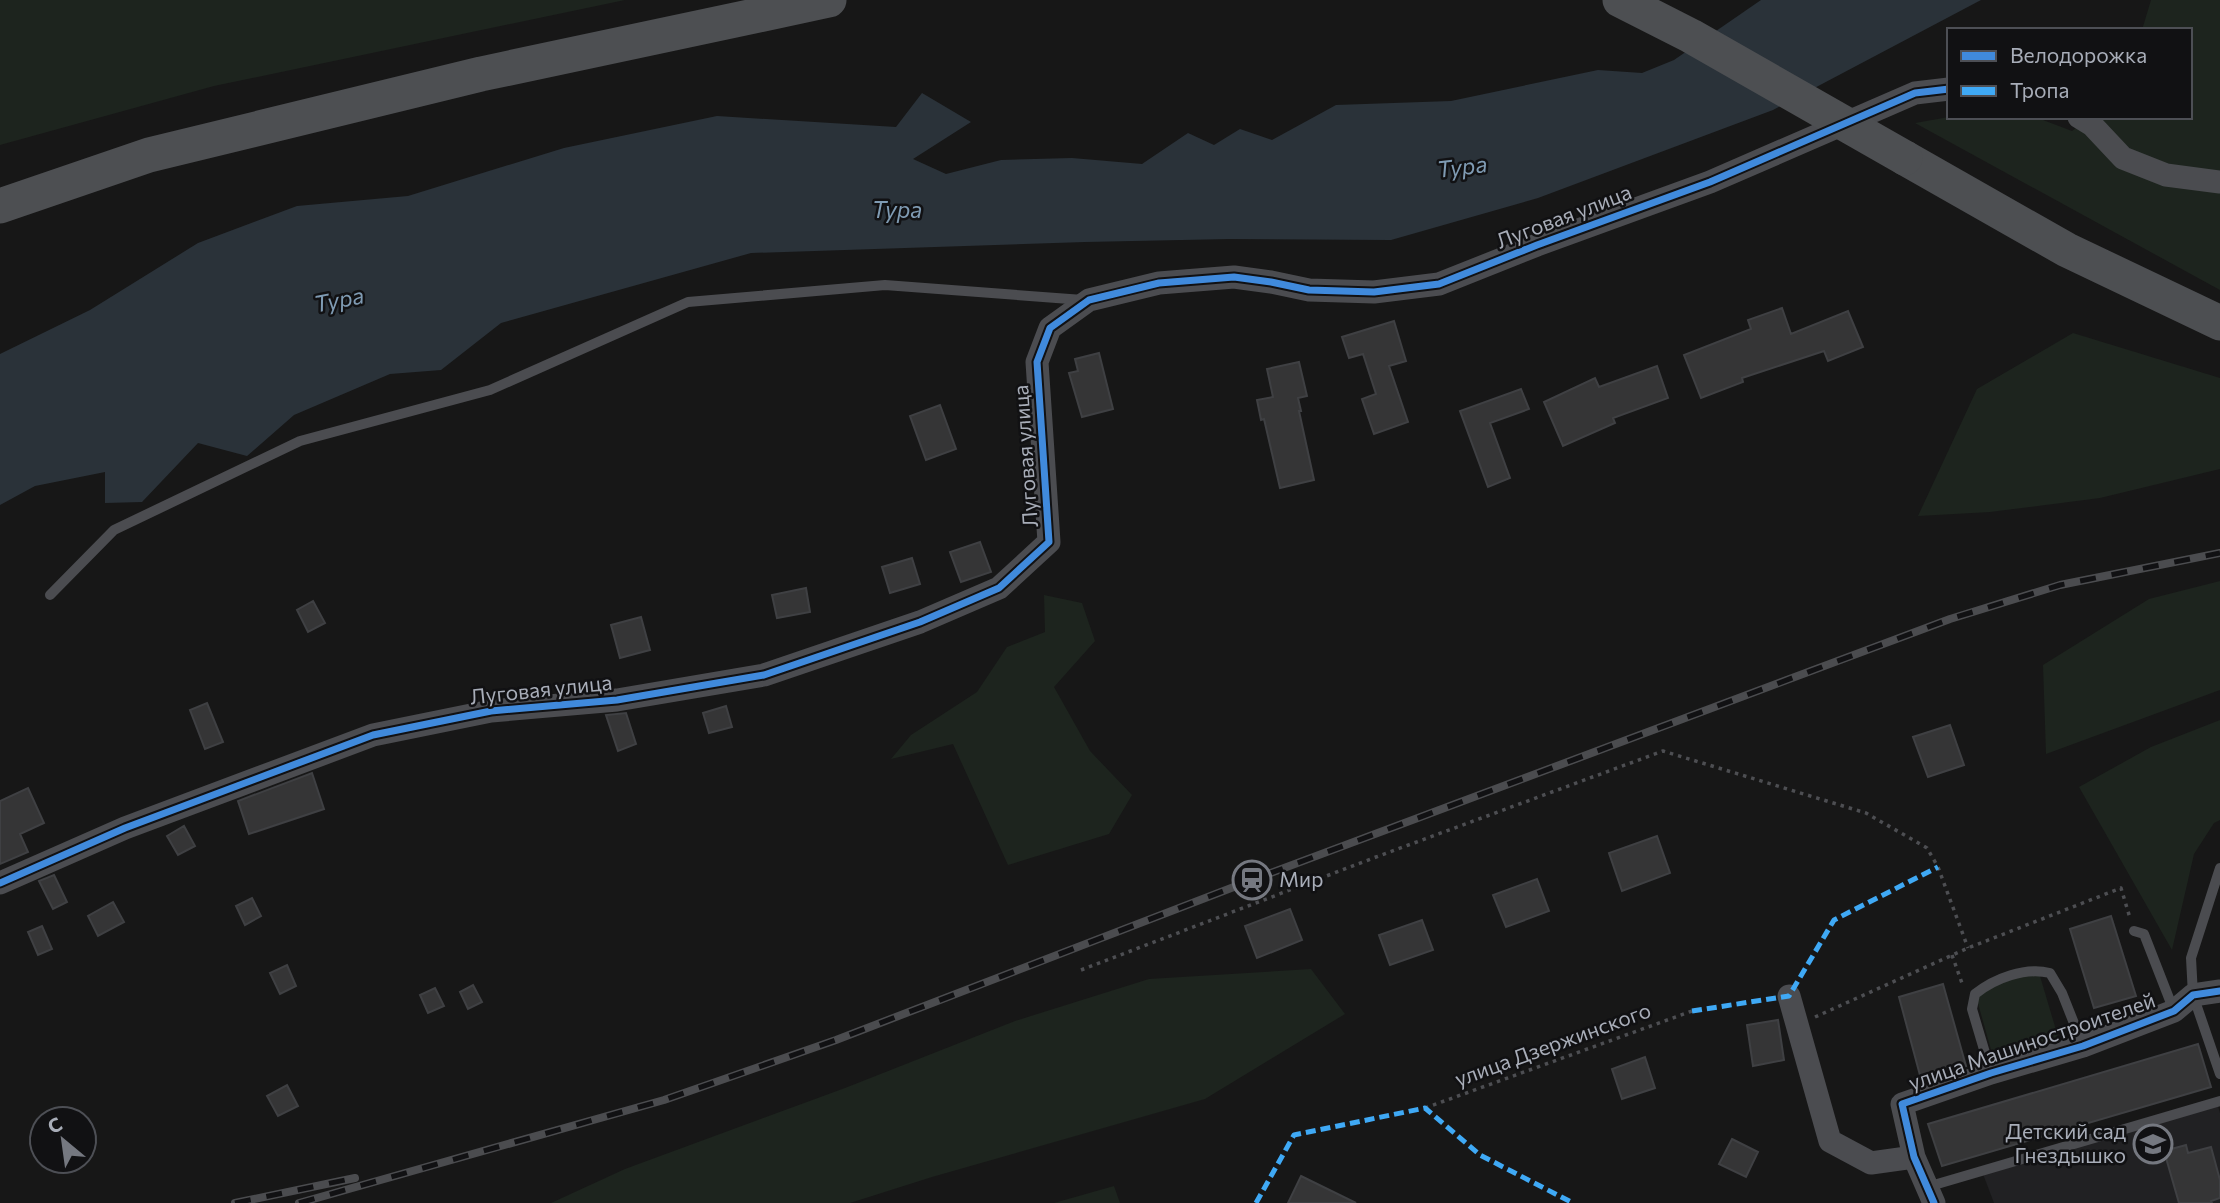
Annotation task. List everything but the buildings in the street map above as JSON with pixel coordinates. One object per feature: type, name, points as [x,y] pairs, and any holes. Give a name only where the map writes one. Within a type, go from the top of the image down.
[{"type":"main road","points":[[0,206],[149,155],[481,74],[829,0]]},
{"type":"main road","points":[[1620,0],[1690,36],[2067,250],[2220,323]]},
{"type":"street","name":"Луговая улица","points":[[0,883],[125,828],[373,735],[491,711],[617,700],[764,675],[920,622],[999,588],[1049,542],[1037,362],[1050,328],[1089,300],[1159,283],[1234,277],[1309,290],[1361,292],[1439,284],[1536,245],[1710,182],[1915,93],[1947,89]]},
{"type":"street","points":[[2082,119],[2092,125],[2123,158],[2166,175],[2220,182]]},
{"type":"street","points":[[2193,995],[2220,991]]},
{"type":"street","name":"улица Машиностроителей","points":[[1914,1157],[1902,1104],[1991,1073],[2083,1046],[2174,1011],[2193,995]]},
{"type":"street","points":[[1789,996],[1830,1141],[1871,1163],[1914,1157],[1930,1195]]},
{"type":"lane","points":[[50,595],[114,530],[300,441],[489,390],[688,302],[886,285],[1089,300]]},
{"type":"lane","points":[[2220,867],[2191,958],[2193,995],[2220,1074]]},
{"type":"lane","points":[[2134,931],[2144,934],[2174,1011]]},
{"type":"lane","points":[[1991,1073],[1972,1009],[1975,994],[1990,982],[2036,970],[2050,973],[2062,993],[2083,1046]]},
{"type":"lane","points":[[1930,1195],[2220,1101]]},
{"type":"path","points":[[1081,970],[1663,751],[1866,813],[1927,848],[1938,867],[1968,948]]},
{"type":"path","points":[[1797,1025],[1968,948],[2122,888],[2134,931]]},
{"type":"path","points":[[1952,955],[1965,990],[1975,994]]},
{"type":"shaded area","points":[[0,0],[625,0],[214,86],[0,145]]},
{"type":"shaded area","points":[[2151,0],[2220,0],[2220,290],[1915,123],[1947,117],[2040,119],[2072,131],[2087,119],[2192,119],[2192,28],[2143,28]]},
{"type":"shaded area","points":[[2073,333],[2220,378],[2220,469],[2100,498],[1990,512],[1918,516],[1977,389]]},
{"type":"shaded area","points":[[2220,581],[2220,690],[2046,754],[2043,665],[2149,599]]},
{"type":"shaded area","points":[[1044,595],[1082,603],[1095,641],[1054,687],[1090,751],[1132,795],[1109,834],[1008,865],[953,744],[891,759],[911,735],[977,692],[1007,647],[1045,632]]},
{"type":"shaded area","points":[[2220,720],[2220,820],[2214,823],[2194,854],[2172,950],[2079,787],[2151,747]]},
{"type":"shaded area","points":[[2037,966],[2059,1040],[1993,1057],[1974,989]]},
{"type":"shaded area","points":[[1311,969],[1345,1014],[1205,1099],[850,1203],[551,1203],[625,1169],[845,1088],[1015,1021],[1149,979]]},
{"type":"shaded area","name":"Детский сад Гнездышко","points":[[2218,1106],[2220,1203],[1994,1203],[1983,1174]]},
{"type":"shaded area","points":[[1114,1186],[1120,1203],[1054,1203]]},
{"type":"water","name":"Тура","points":[[1761,0],[1981,0],[1773,110],[1538,198],[1391,240],[1229,239],[751,253],[501,323],[441,370],[390,374],[294,415],[247,456],[198,443],[142,502],[105,503],[105,472],[35,486],[0,505],[0,354],[90,310],[198,243],[297,206],[408,196],[564,148],[717,116],[896,127],[922,93],[971,122],[913,159],[946,174],[1001,160],[1072,158],[1142,164],[1188,133],[1214,145],[1240,129],[1272,140],[1336,105],[1451,101],[1598,70],[1642,73],[1674,60]]},
{"type":"railway","points":[[299,1203],[664,1100],[836,1040],[1252,880],[1950,619],[2060,585],[2220,553]]},
{"type":"railway","points":[[235,1203],[355,1178]]},
{"type":"marked path","points":[[1692,1011],[1789,996],[1834,920],[1938,867]]},
{"type":"marked path","points":[[1256,1203],[1294,1135],[1425,1108],[1480,1155],[1573,1203]]},
{"type":"cycle path","points":[[0,883],[125,828],[373,735],[491,711],[617,700],[764,675],[920,622],[999,588],[1049,542],[1037,362],[1050,328],[1089,300],[1159,283],[1234,277],[1309,290],[1374,292],[1439,284],[1710,182],[1915,93],[1947,89]]},
{"type":"cycle path","points":[[1934,1203],[1914,1157],[1902,1104],[1991,1073],[2083,1046],[2174,1011],[2193,995],[2220,991]]},
{"type":"place","name":"Мир","points":[[1252,880]]},
{"type":"place","name":"Детский сад Гнездышко","points":[[2153,1144]]}]
